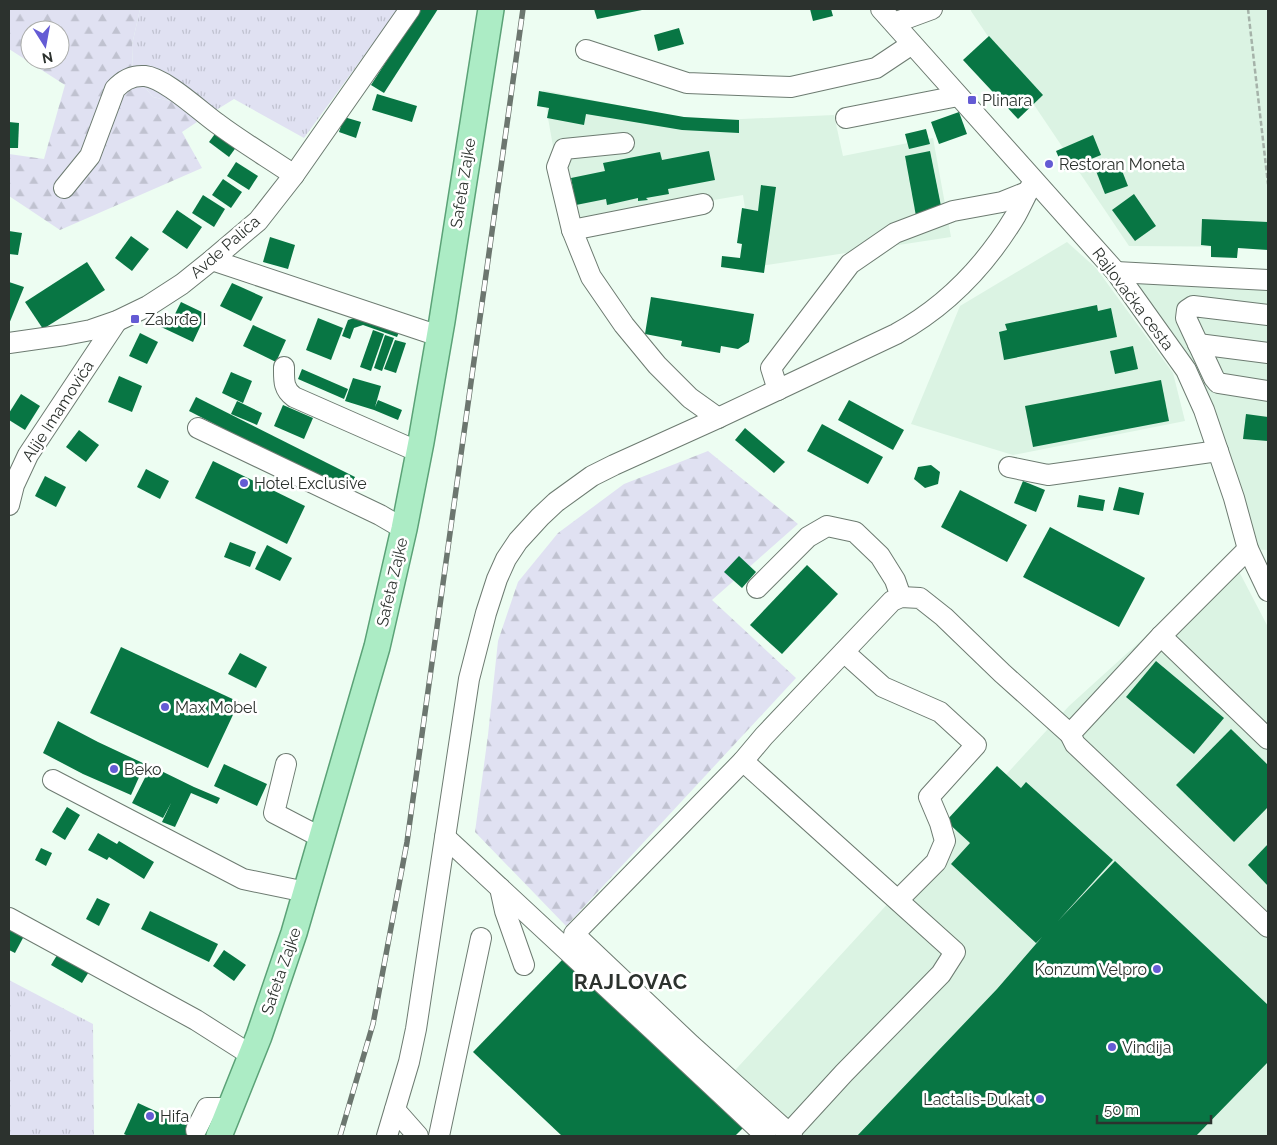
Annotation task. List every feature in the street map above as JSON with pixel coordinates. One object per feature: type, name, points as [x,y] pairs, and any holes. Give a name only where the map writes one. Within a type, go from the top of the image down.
[{"type":"main road","name":"Safeta Zajke","points":[[207,1133],[230,1108],[251,1055],[294,933],[377,647],[404,529],[419,452],[491,9]]},
{"type":"street","name":"Avde Palića","points":[[9,343],[65,336],[117,321],[148,306],[182,284],[212,260],[258,221],[294,175],[410,9]]},
{"type":"street","points":[[888,16],[932,9]]},
{"type":"street","name":"Rajlovačka cesta","points":[[888,16],[958,96],[1030,187],[1116,272],[1186,370],[1204,410],[1234,498],[1248,549],[1268,591]]},
{"type":"street","points":[[586,50],[688,83],[791,86],[876,68],[912,44]]},
{"type":"street","points":[[64,188],[90,156],[115,89],[128,78],[146,76],[171,88],[219,125],[294,175]]},
{"type":"street","points":[[846,118],[958,96]]},
{"type":"street","points":[[624,143],[564,149],[557,167],[572,230],[591,277],[624,325],[657,366],[690,398],[718,418]]},
{"type":"street","points":[[386,1136],[409,1062],[416,1029],[469,679],[497,579],[518,541],[556,502],[592,476],[778,390],[916,323],[962,286],[981,264],[1016,214],[1030,187]]},
{"type":"street","points":[[778,390],[772,368],[850,264],[895,232],[953,211],[1002,202],[1030,187]]},
{"type":"street","points":[[572,230],[703,204]]},
{"type":"street","points":[[212,260],[439,336]]},
{"type":"street","points":[[1116,272],[1268,280]]},
{"type":"street","points":[[1268,315],[1193,306],[1187,310],[1186,318],[1218,383],[1268,391]]},
{"type":"street","name":"Alije Imamovića","points":[[9,506],[14,485],[28,455],[117,321]]},
{"type":"street","points":[[1198,344],[1268,353]]},
{"type":"street","points":[[284,367],[285,387],[288,393],[294,397],[419,452]]},
{"type":"street","points":[[198,428],[372,511],[404,529]]},
{"type":"street","points":[[1009,467],[1048,476],[1218,451]]},
{"type":"street","points":[[757,588],[808,537],[827,526],[855,532],[880,556],[895,580],[901,597]]},
{"type":"street","points":[[1070,734],[1161,636],[1248,549]]},
{"type":"street","points":[[744,761],[955,952],[941,974],[844,1073],[790,1135],[691,1045],[574,934],[744,761],[764,736],[892,601],[901,597],[920,598],[944,617],[1002,673],[1070,734],[1075,744],[1268,927]]},
{"type":"street","points":[[1161,636],[1268,739]]},
{"type":"street","points":[[844,652],[883,687],[940,712],[976,745],[929,797],[940,822],[945,841],[936,862],[898,900]]},
{"type":"street","points":[[286,764],[274,813],[322,838]]},
{"type":"street","points":[[53,780],[243,879],[306,892]]},
{"type":"street","points":[[445,837],[766,1136]]},
{"type":"street","points":[[500,888],[505,910],[524,965]]},
{"type":"street","points":[[9,918],[196,1020],[251,1055]]},
{"type":"street","points":[[439,1136],[481,938]]},
{"type":"street","points":[[395,1110],[418,1136]]},
{"type":"path","points":[[1248,9],[1268,184]]},
{"type":"shaded area","points":[[971,9],[1268,9],[1268,247],[1129,246]]},
{"type":"shaded area","points":[[543,90],[697,121],[834,115],[843,156],[933,138],[951,237],[754,267],[743,195],[567,225]]},
{"type":"shaded area","points":[[1067,242],[1096,268],[1173,373],[1185,421],[1013,455],[911,424],[960,306]]},
{"type":"shaded area","points":[[1116,272],[1268,280],[1268,550],[1248,549],[1204,410]]},
{"type":"shaded area","points":[[1232,558],[1268,627],[1268,1136],[746,1136],[762,1120],[727,1079],[1069,706]]},
{"type":"green space","points":[[9,9],[140,9],[132,45],[133,73],[153,97],[175,102],[197,122],[182,132],[202,168],[60,230],[9,196],[9,154],[44,159],[65,85],[42,70],[70,70],[70,20],[20,20],[20,56],[9,49]]},
{"type":"green space","points":[[140,9],[398,9],[304,138],[234,99],[197,122],[175,102],[153,97],[133,73],[132,45]]},
{"type":"green space","points":[[708,451],[798,524],[712,600],[796,678],[566,926],[475,832],[498,641],[518,582],[558,533],[624,484]]},
{"type":"green space","points":[[9,980],[93,1024],[94,1136],[9,1136]]},
{"type":"building","points":[[420,9],[438,9],[384,93],[371,85]]},
{"type":"building","points":[[594,9],[642,9],[642,10],[597,19]]},
{"type":"building","points":[[810,9],[831,9],[833,16],[813,21]]},
{"type":"building","points":[[679,28],[684,44],[658,51],[654,35]]},
{"type":"building","points":[[989,36],[1043,95],[1018,119],[963,60]]},
{"type":"building","points":[[539,91],[684,117],[739,120],[739,133],[682,130],[586,114],[584,125],[547,118],[549,108],[537,106]]},
{"type":"building","points":[[377,94],[417,106],[412,122],[372,110]]},
{"type":"building","points":[[959,112],[967,134],[939,144],[931,122]]},
{"type":"building","points":[[344,117],[361,122],[356,138],[339,132]]},
{"type":"building","points":[[9,122],[19,123],[18,148],[9,148]]},
{"type":"building","points":[[926,129],[930,144],[909,149],[905,134]]},
{"type":"building","points":[[217,131],[237,146],[229,157],[209,142]]},
{"type":"building","points":[[1093,135],[1101,155],[1064,170],[1056,151]]},
{"type":"building","points":[[709,151],[715,180],[668,189],[669,194],[646,198],[648,200],[638,201],[638,198],[607,205],[606,199],[576,205],[571,178],[605,171],[603,163],[660,152],[662,160]]},
{"type":"building","points":[[930,151],[942,211],[916,216],[905,156]]},
{"type":"building","points":[[236,162],[258,176],[249,190],[227,176]]},
{"type":"building","points":[[1119,163],[1128,186],[1105,194],[1096,171]]},
{"type":"building","points":[[223,179],[242,192],[231,208],[212,195]]},
{"type":"building","points":[[761,185],[776,187],[764,273],[721,267],[722,256],[740,258],[742,244],[737,243],[742,208],[758,211]]},
{"type":"building","points":[[1134,194],[1156,226],[1135,241],[1112,210]]},
{"type":"building","points":[[203,195],[225,209],[214,227],[192,213]]},
{"type":"building","points":[[177,210],[202,227],[187,249],[162,232]]},
{"type":"building","points":[[1202,219],[1268,222],[1268,250],[1238,248],[1237,258],[1211,257],[1211,246],[1201,245]]},
{"type":"building","points":[[9,231],[22,233],[18,255],[9,254]]},
{"type":"building","points":[[131,236],[149,249],[132,271],[115,258]]},
{"type":"building","points":[[270,237],[295,245],[288,269],[263,262]]},
{"type":"building","points":[[87,262],[105,290],[43,329],[25,302]]},
{"type":"building","points":[[9,282],[24,287],[9,324]]},
{"type":"building","points":[[232,283],[263,297],[251,321],[220,306]]},
{"type":"building","points":[[651,297],[754,314],[749,342],[738,349],[721,346],[720,353],[681,346],[682,341],[645,334]]},
{"type":"building","points":[[181,302],[206,314],[193,342],[159,326],[164,316],[172,320]]},
{"type":"building","points":[[1097,305],[1098,311],[1111,308],[1117,337],[1004,360],[999,332],[1007,330],[1005,324]]},
{"type":"building","points":[[366,314],[401,327],[397,337],[363,325],[354,328],[350,339],[342,336],[348,320]]},
{"type":"building","points":[[318,318],[343,328],[331,360],[306,350]]},
{"type":"building","points":[[253,325],[286,340],[276,362],[243,346]]},
{"type":"building","points":[[373,330],[384,334],[371,371],[360,367]]},
{"type":"building","points":[[140,333],[158,342],[147,364],[129,356]]},
{"type":"building","points":[[385,335],[394,338],[382,371],[374,368]]},
{"type":"building","points":[[395,340],[406,343],[396,373],[384,369]]},
{"type":"building","points":[[1133,346],[1138,369],[1115,374],[1110,351]]},
{"type":"building","points":[[302,369],[348,389],[344,399],[298,379]]},
{"type":"building","points":[[231,372],[252,381],[243,403],[222,393]]},
{"type":"building","points":[[119,376],[142,386],[132,412],[108,402]]},
{"type":"building","points":[[353,378],[381,386],[375,407],[378,400],[402,410],[398,420],[345,401]]},
{"type":"building","points":[[1161,380],[1169,421],[1033,447],[1025,406]]},
{"type":"building","points":[[21,394],[40,406],[25,430],[9,420],[9,413]]},
{"type":"building","points":[[196,397],[355,477],[348,492],[189,411]]},
{"type":"building","points":[[849,400],[904,430],[893,450],[838,420]]},
{"type":"building","points":[[237,401],[262,413],[257,425],[231,414]]},
{"type":"building","points":[[283,405],[313,418],[304,439],[274,426]]},
{"type":"building","points":[[1246,414],[1268,417],[1268,441],[1243,439]]},
{"type":"building","points":[[822,424],[883,457],[868,484],[807,451]]},
{"type":"building","points":[[745,428],[785,462],[774,473],[735,440]]},
{"type":"building","points":[[79,430],[99,445],[86,462],[66,447]]},
{"type":"building","points":[[213,461],[305,506],[287,544],[195,498]]},
{"type":"building","points":[[931,465],[940,472],[938,484],[925,488],[914,479],[918,467]]},
{"type":"building","points":[[146,469],[169,481],[160,499],[137,487]]},
{"type":"building","points":[[45,476],[66,487],[56,507],[35,496]]},
{"type":"building","points":[[1023,481],[1045,490],[1036,512],[1014,503]]},
{"type":"building","points":[[1119,487],[1144,493],[1139,515],[1113,510]]},
{"type":"building","points":[[960,490],[1027,525],[1007,562],[941,527]]},
{"type":"building","points":[[1079,495],[1105,500],[1103,511],[1077,507]]},
{"type":"building","points":[[1050,527],[1145,578],[1119,627],[1023,577]]},
{"type":"building","points":[[230,542],[256,552],[250,567],[224,557]]},
{"type":"building","points":[[267,545],[292,558],[280,581],[255,569]]},
{"type":"building","points":[[739,556],[756,572],[742,588],[724,572]]},
{"type":"building","points":[[807,565],[838,594],[782,654],[750,625]]},
{"type":"building","name":"Max Mobel","points":[[121,647],[239,702],[208,768],[90,713]]},
{"type":"building","points":[[240,653],[267,667],[256,688],[228,674]]},
{"type":"building","points":[[1156,661],[1224,718],[1194,754],[1126,697]]},
{"type":"building","points":[[58,721],[145,764],[131,795],[83,774],[43,753]]},
{"type":"building","points":[[1231,729],[1268,765],[1268,807],[1234,842],[1176,785]]},
{"type":"building","points":[[224,764],[267,784],[257,806],[214,786]]},
{"type":"building","points":[[151,766],[220,798],[217,804],[191,793],[175,827],[162,822],[171,803],[163,818],[132,803]]},
{"type":"building","points":[[997,766],[1021,788],[1026,782],[1113,860],[1058,921],[1115,861],[1268,1005],[1268,1062],[1196,1136],[857,1136],[997,989],[1042,937],[1036,943],[951,864],[970,843],[946,821]]},
{"type":"building","points":[[67,807],[80,815],[65,840],[52,832]]},
{"type":"building","points":[[98,833],[117,844],[119,841],[154,862],[144,879],[109,857],[107,860],[88,850]]},
{"type":"building","points":[[1268,844],[1268,886],[1248,865]]},
{"type":"building","points":[[41,848],[52,853],[46,866],[35,860]]},
{"type":"building","points":[[97,898],[110,904],[99,926],[86,919]]},
{"type":"building","points":[[150,911],[218,944],[209,962],[141,929]]},
{"type":"building","points":[[9,928],[24,936],[15,953],[9,950]]},
{"type":"building","points":[[224,950],[246,965],[234,981],[213,966]]},
{"type":"building","points":[[59,952],[90,970],[82,983],[51,965]]},
{"type":"building","points":[[564,958],[743,1128],[735,1136],[562,1136],[473,1052]]},
{"type":"building","name":"Hifa","points":[[138,1103],[201,1132],[199,1136],[128,1136],[124,1134]]},
{"type":"railway","points":[[340,1136],[373,1024],[407,842],[523,9]]},
{"type":"place","name":"Plinara","points":[[972,100]]},
{"type":"place","name":"Restoran Moneta","points":[[1049,164]]},
{"type":"place","name":"Zabrđe I","points":[[135,319]]},
{"type":"place","name":"Hotel Exclusive","points":[[244,483]]},
{"type":"place","name":"Max Mobel","points":[[165,707]]},
{"type":"place","name":"Beko","points":[[114,769]]},
{"type":"place","name":"Konzum Velpro","points":[[1157,969]]},
{"type":"place","name":"Vindija","points":[[1112,1047]]},
{"type":"place","name":"Lactalis-Dukat","points":[[1040,1099]]},
{"type":"place","name":"Hifa","points":[[150,1116]]},
{"type":"district","name":"RAJLOVAC","points":[[631,981]]}]
